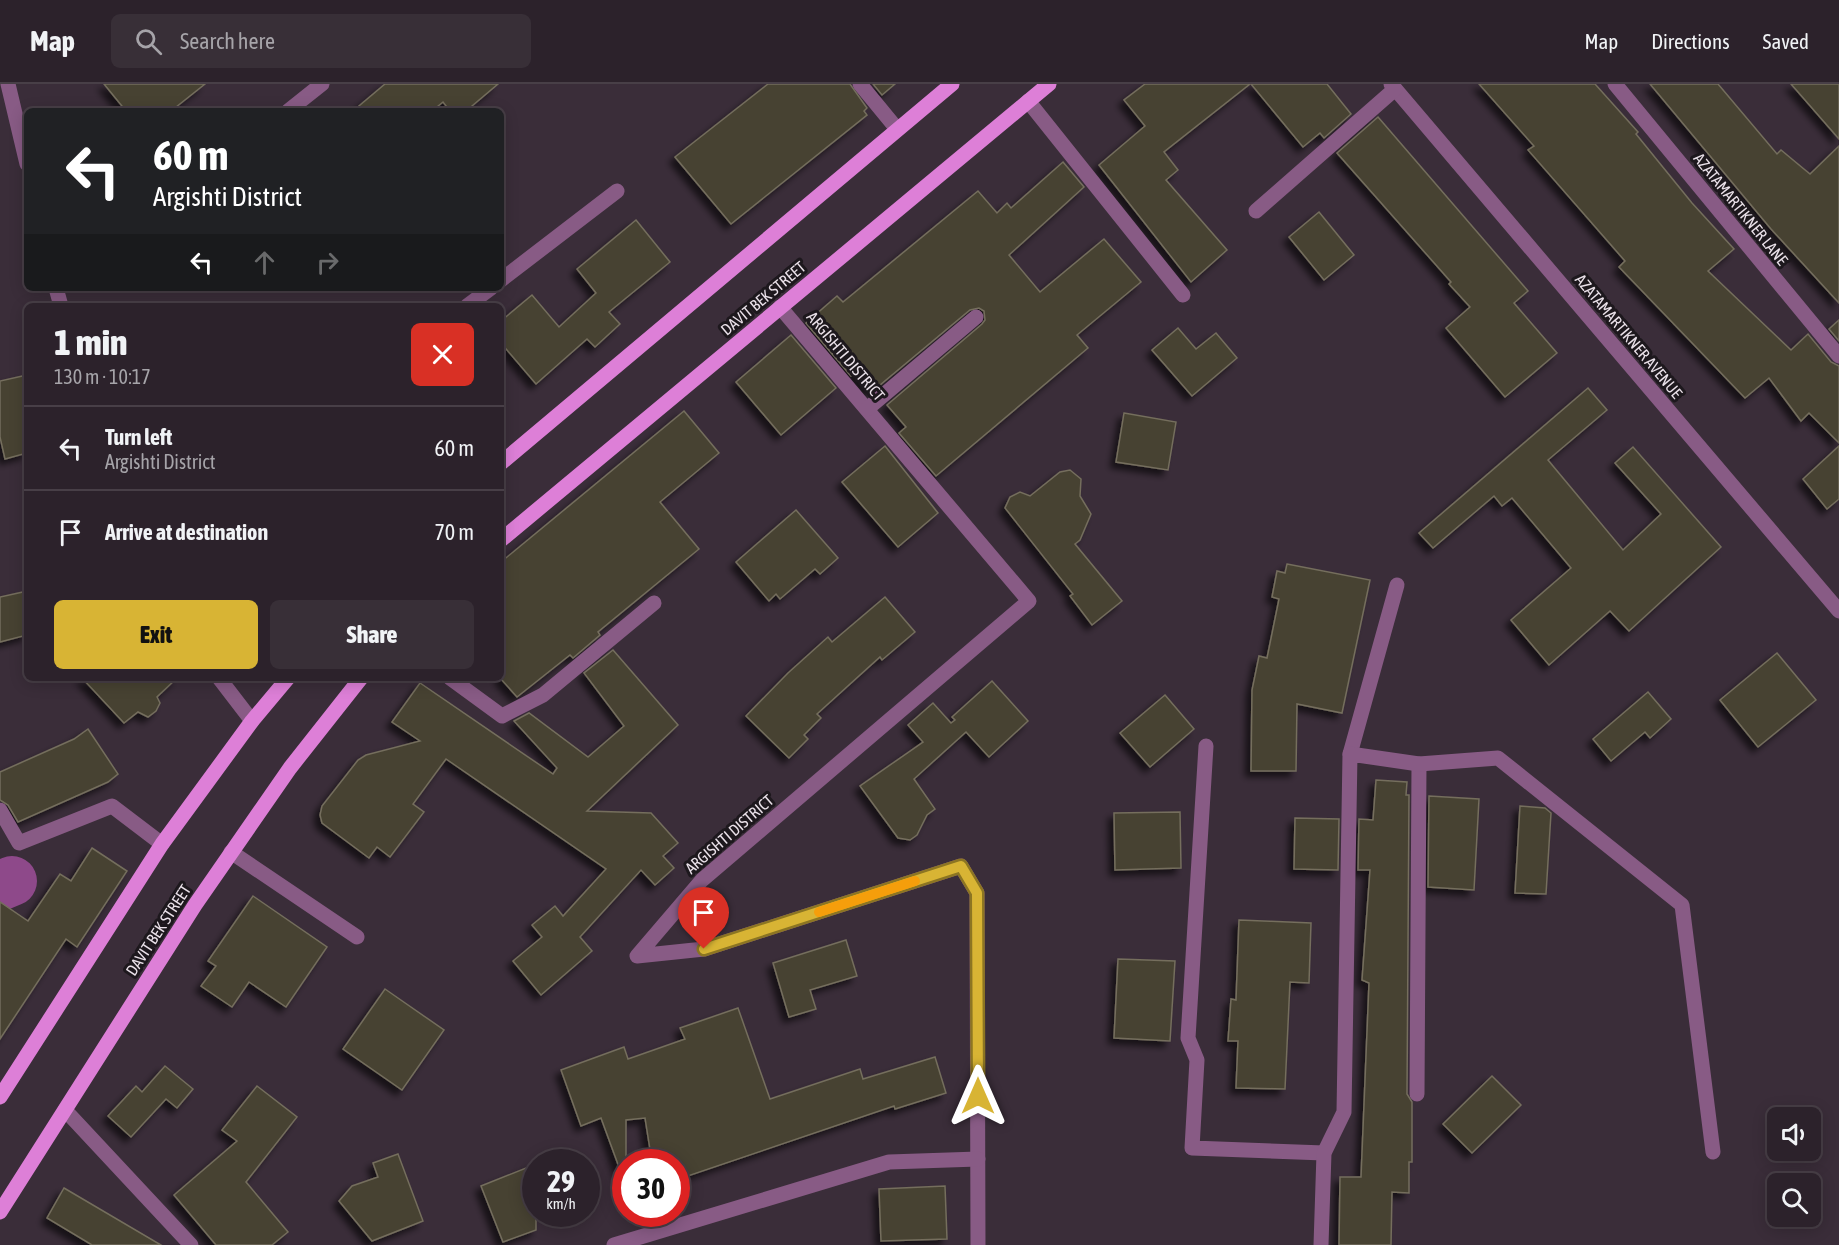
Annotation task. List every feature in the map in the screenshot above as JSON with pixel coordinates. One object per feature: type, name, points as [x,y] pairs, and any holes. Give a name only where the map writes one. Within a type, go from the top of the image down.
[{"type":"main road","name":"DAVIT BEK STREET","points":[[504,537],[1049,84]]},
{"type":"main road","points":[[504,460],[897,129],[944,86]]},
{"type":"main road","points":[[0,1097],[162,844],[252,721],[285,681]]},
{"type":"main road","name":"DAVIT BEK STREET","points":[[0,1212],[231,852],[290,768],[359,681]]},
{"type":"street","points":[[8,84],[24,152]]},
{"type":"street","points":[[292,108],[322,84]]},
{"type":"street","points":[[860,84],[897,129]]},
{"type":"street","name":"AZATAMARTIKNER LANE","points":[[1615,84],[1839,356]]},
{"type":"street","points":[[1256,211],[1393,87]]},
{"type":"street","name":"AZATAMARTIKNER AVENUE","points":[[1393,87],[1839,611]]},
{"type":"street","points":[[1028,101],[1183,296]]},
{"type":"street","points":[[504,278],[618,191]]},
{"type":"street","points":[[471,303],[487,291]]},
{"type":"street","name":"ARGISHTI DISTRICT","points":[[780,307],[1029,601],[702,880],[637,956],[704,949],[961,866],[977,893],[978,1245]]},
{"type":"street","points":[[867,409],[976,317]]},
{"type":"street","points":[[1321,1245],[1324,1153],[1344,1112],[1350,754],[1397,585]]},
{"type":"street","points":[[454,681],[502,716],[543,695],[654,603]]},
{"type":"street","points":[[221,681],[252,721]]},
{"type":"street","points":[[1206,746],[1188,1038],[1197,1060],[1192,1148],[1324,1153]]},
{"type":"street","points":[[1350,754],[1419,764],[1498,758],[1682,905],[1713,1152]]},
{"type":"street","points":[[1417,1094],[1419,764]]},
{"type":"street","points":[[0,810],[19,843],[112,806],[162,844]]},
{"type":"street","points":[[231,852],[357,937]]},
{"type":"street","points":[[65,1110],[191,1245]]},
{"type":"street","points":[[614,1245],[889,1162],[978,1159]]},
{"type":"building","points":[[104,84],[205,84],[175,108],[124,108]]},
{"type":"building","points":[[385,84],[498,84],[470,108],[448,108],[443,102],[436,108],[357,108]]},
{"type":"building","points":[[768,84],[850,84],[867,108],[864,111],[867,115],[731,224],[675,157]]},
{"type":"building","points":[[873,84],[895,84],[882,95]]},
{"type":"building","points":[[1145,84],[1250,84],[1164,152],[1178,170],[1166,180],[1227,250],[1191,282],[1099,165],[1145,126],[1124,100]]},
{"type":"building","points":[[1251,84],[1327,84],[1351,114],[1324,138],[1320,133],[1303,147]]},
{"type":"building","points":[[1479,84],[1595,84],[1638,132],[1636,134],[1692,203],[1734,249],[1708,271],[1791,350],[1808,334],[1831,362],[1839,366],[1839,443],[1809,413],[1801,421],[1769,378],[1745,398],[1619,267],[1625,261],[1528,150],[1534,146]]},
{"type":"building","points":[[1650,84],[1718,84],[1777,154],[1781,150],[1810,174],[1839,146],[1839,303],[1771,229]]},
{"type":"building","points":[[1791,84],[1839,84],[1839,139]]},
{"type":"building","points":[[1378,117],[1528,291],[1514,303],[1557,353],[1505,397],[1446,328],[1470,307],[1449,284],[1451,282],[1337,153]]},
{"type":"building","points":[[1063,162],[1084,187],[1009,255],[1040,292],[1104,239],[1141,282],[1077,335],[1088,348],[936,476],[899,433],[906,427],[887,405],[982,324],[985,320],[984,311],[979,308],[970,310],[874,390],[873,388],[869,391],[854,374],[851,376],[806,323],[837,296],[843,302],[978,191],[997,213],[1007,203],[1011,208]]},
{"type":"building","points":[[1319,212],[1354,255],[1324,280],[1289,237]]},
{"type":"building","points":[[636,220],[670,262],[609,312],[620,324],[595,347],[587,339],[536,384],[504,347],[504,318],[532,295],[559,327],[596,293],[577,269]]},
{"type":"building","points":[[1839,320],[1839,341],[1829,329]]},
{"type":"building","points":[[1178,328],[1196,349],[1216,333],[1237,358],[1192,396],[1152,350]]},
{"type":"building","points":[[791,335],[836,388],[781,435],[736,382]]},
{"type":"building","points":[[24,376],[24,454],[5,459],[0,437],[0,381]]},
{"type":"building","points":[[1588,388],[1607,410],[1548,460],[1623,550],[1661,514],[1615,463],[1633,447],[1721,547],[1629,631],[1610,611],[1549,665],[1511,620],[1571,568],[1512,498],[1502,506],[1494,496],[1433,548],[1419,533]]},
{"type":"building","points":[[684,411],[719,453],[660,502],[699,549],[598,632],[600,635],[573,658],[570,655],[517,697],[503,681],[504,560]]},
{"type":"building","points":[[1124,413],[1176,422],[1168,470],[1116,462]]},
{"type":"building","points":[[885,446],[938,513],[898,547],[842,482]]},
{"type":"building","points":[[1839,446],[1839,499],[1827,509],[1803,479]]},
{"type":"building","points":[[1070,470],[1081,479],[1080,496],[1091,514],[1080,540],[1075,544],[1122,601],[1092,625],[1070,596],[1073,594],[1005,508],[1010,497],[1020,492],[1030,496],[1060,472]]},
{"type":"building","points":[[796,510],[838,558],[820,574],[815,569],[780,599],[776,594],[769,601],[736,562]]},
{"type":"building","points":[[1287,564],[1370,580],[1342,713],[1297,704],[1296,771],[1251,771],[1252,690],[1259,656],[1267,658],[1279,599],[1272,597],[1277,571],[1285,573]]},
{"type":"building","points":[[23,592],[24,636],[0,642],[0,597]]},
{"type":"building","points":[[885,597],[915,632],[882,660],[880,657],[817,714],[821,718],[804,735],[808,739],[789,758],[746,716],[788,673],[828,637],[832,642]]},
{"type":"building","points":[[613,650],[678,725],[587,811],[651,813],[678,843],[663,856],[674,868],[655,885],[641,870],[580,937],[592,951],[541,995],[513,961],[542,937],[532,925],[555,906],[563,916],[606,869],[446,759],[413,804],[424,812],[390,857],[377,847],[369,858],[322,823],[320,815],[322,806],[358,760],[366,755],[420,741],[392,722],[420,683],[553,774],[557,768],[514,721],[529,713],[588,757],[624,726],[584,673]]},
{"type":"building","points":[[1777,653],[1816,700],[1758,747],[1720,700]]},
{"type":"building","points":[[85,681],[174,681],[157,697],[160,703],[156,711],[148,717],[138,712],[124,723]]},
{"type":"building","points":[[992,681],[1028,721],[989,757],[966,732],[914,779],[935,809],[927,815],[917,835],[910,840],[898,838],[860,786],[923,742],[908,725],[933,703],[951,723],[955,720],[952,717]]},
{"type":"building","points":[[1648,692],[1671,719],[1650,738],[1645,732],[1611,761],[1593,739]]},
{"type":"building","points":[[1165,695],[1194,729],[1150,767],[1120,733]]},
{"type":"building","points":[[88,729],[118,774],[108,782],[18,822],[8,805],[0,800],[0,772],[74,739]]},
{"type":"building","points":[[1376,780],[1407,782],[1406,795],[1409,795],[1407,1094],[1412,1102],[1412,1162],[1409,1162],[1409,1193],[1392,1192],[1391,1245],[1339,1245],[1340,1177],[1361,1177],[1369,983],[1362,980],[1370,870],[1358,870],[1359,819],[1373,820]]},
{"type":"building","points":[[1429,796],[1479,799],[1474,890],[1428,887]]},
{"type":"building","points":[[1520,806],[1545,808],[1551,813],[1546,894],[1515,893]]},
{"type":"building","points":[[1180,812],[1181,868],[1115,870],[1114,813]]},
{"type":"building","points":[[1295,818],[1339,819],[1338,870],[1294,869]]},
{"type":"building","points":[[92,848],[127,871],[77,947],[66,939],[0,1039],[0,902],[28,921],[60,874],[71,881]]},
{"type":"building","points":[[253,896],[327,947],[286,1007],[249,982],[232,1007],[201,986],[216,966],[208,961]]},
{"type":"building","points":[[1239,920],[1311,923],[1309,983],[1290,982],[1285,1089],[1236,1088],[1238,1041],[1228,1041],[1231,999],[1236,1000]]},
{"type":"building","points":[[846,940],[857,976],[810,990],[816,1009],[789,1017],[773,963]]},
{"type":"building","points":[[1118,959],[1175,961],[1170,1041],[1114,1038]]},
{"type":"building","points":[[385,989],[444,1030],[402,1090],[343,1049]]},
{"type":"building","points":[[738,1008],[770,1099],[860,1069],[863,1079],[935,1057],[946,1093],[895,1109],[894,1106],[690,1175],[690,1149],[650,1149],[645,1118],[626,1120],[626,1149],[612,1149],[601,1118],[581,1126],[561,1070],[624,1047],[628,1059],[685,1039],[680,1028]]},
{"type":"building","points":[[165,1066],[193,1089],[177,1108],[166,1099],[131,1137],[108,1116],[136,1086],[142,1092]]},
{"type":"building","points":[[1492,1076],[1521,1105],[1472,1153],[1443,1124]]},
{"type":"building","points":[[257,1086],[297,1117],[246,1182],[288,1232],[272,1245],[216,1245],[174,1195],[237,1141],[222,1130]]},
{"type":"building","points":[[398,1154],[423,1221],[372,1241],[339,1201],[352,1186],[378,1177],[373,1163]]},
{"type":"building","points":[[522,1170],[522,1227],[536,1227],[536,1230],[503,1242],[481,1186]]},
{"type":"building","points":[[945,1186],[947,1239],[881,1241],[879,1189]]},
{"type":"building","points":[[64,1188],[161,1245],[92,1245],[47,1218]]},
{"type":"waterway","points":[[0,886],[12,881]]},
{"type":"slow traffic","points":[[819,912],[915,881]]},
{"type":"route","points":[[704,949],[961,866],[977,893],[978,1096]]}]
